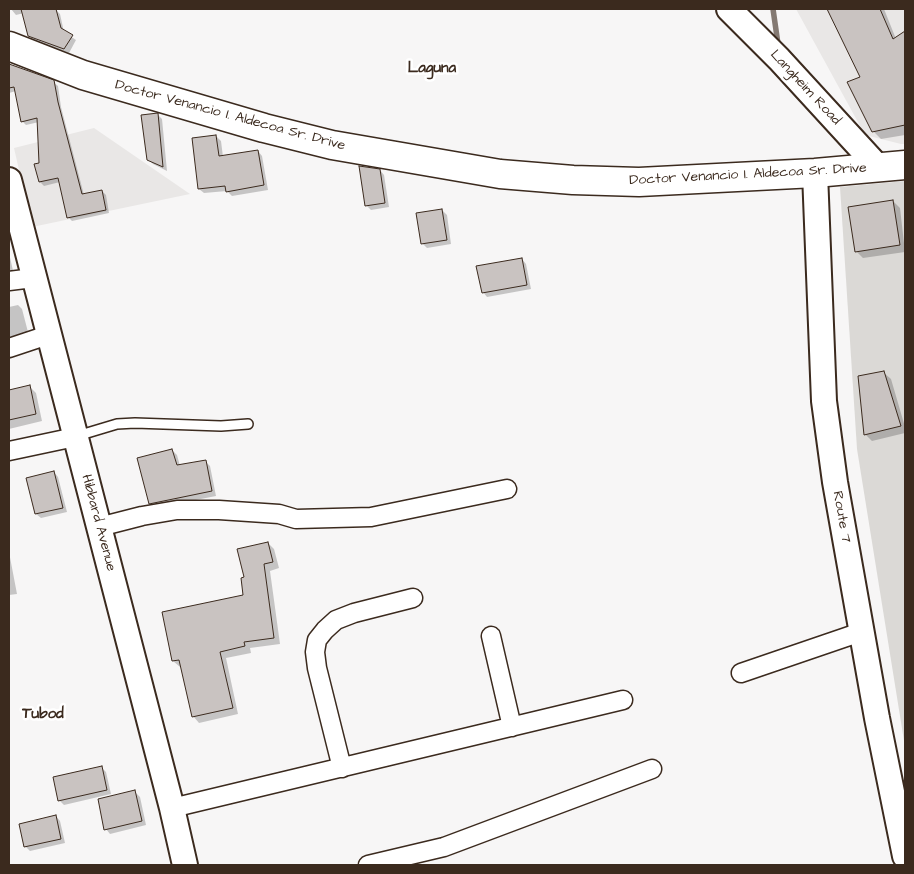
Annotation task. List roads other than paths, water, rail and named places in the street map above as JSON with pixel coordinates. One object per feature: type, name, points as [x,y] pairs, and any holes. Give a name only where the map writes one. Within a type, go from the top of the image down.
[{"type":"highway","name":"Doctor Venancio I. Aldecoa Sr. Drive","points":[[9,46],[83,75],[264,128],[332,145],[500,174],[573,180],[639,182],[815,173],[905,165]]},
{"type":"street","name":"Langheim Road","points":[[729,9],[779,59],[879,168]]},
{"type":"street","name":"Route 7","points":[[815,173],[824,402],[835,482],[861,632],[905,856]]},
{"type":"street","name":"Hibbard Avenue","points":[[9,180],[186,865]]},
{"type":"street","points":[[9,281],[34,278]]},
{"type":"street","points":[[9,348],[48,335]]},
{"type":"street","points":[[9,451],[75,437]]},
{"type":"street","points":[[99,527],[142,516],[177,510],[219,510],[280,514],[296,519],[371,517],[507,489]]},
{"type":"street","points":[[342,768],[316,668],[315,652],[317,640],[336,620],[354,613],[413,598]]},
{"type":"street","points":[[741,673],[861,632]]},
{"type":"street","points":[[491,636],[512,727]]},
{"type":"street","points":[[172,808],[623,700]]},
{"type":"street","points":[[368,865],[444,847],[652,769]]},
{"type":"lane","points":[[75,437],[117,424],[135,422],[221,426],[248,424]]},
{"type":"waterway","points":[[773,9],[778,44]]},
{"type":"district","name":"Laguna","points":[[432,69]]},
{"type":"district","name":"Tubod","points":[[43,715]]}]
